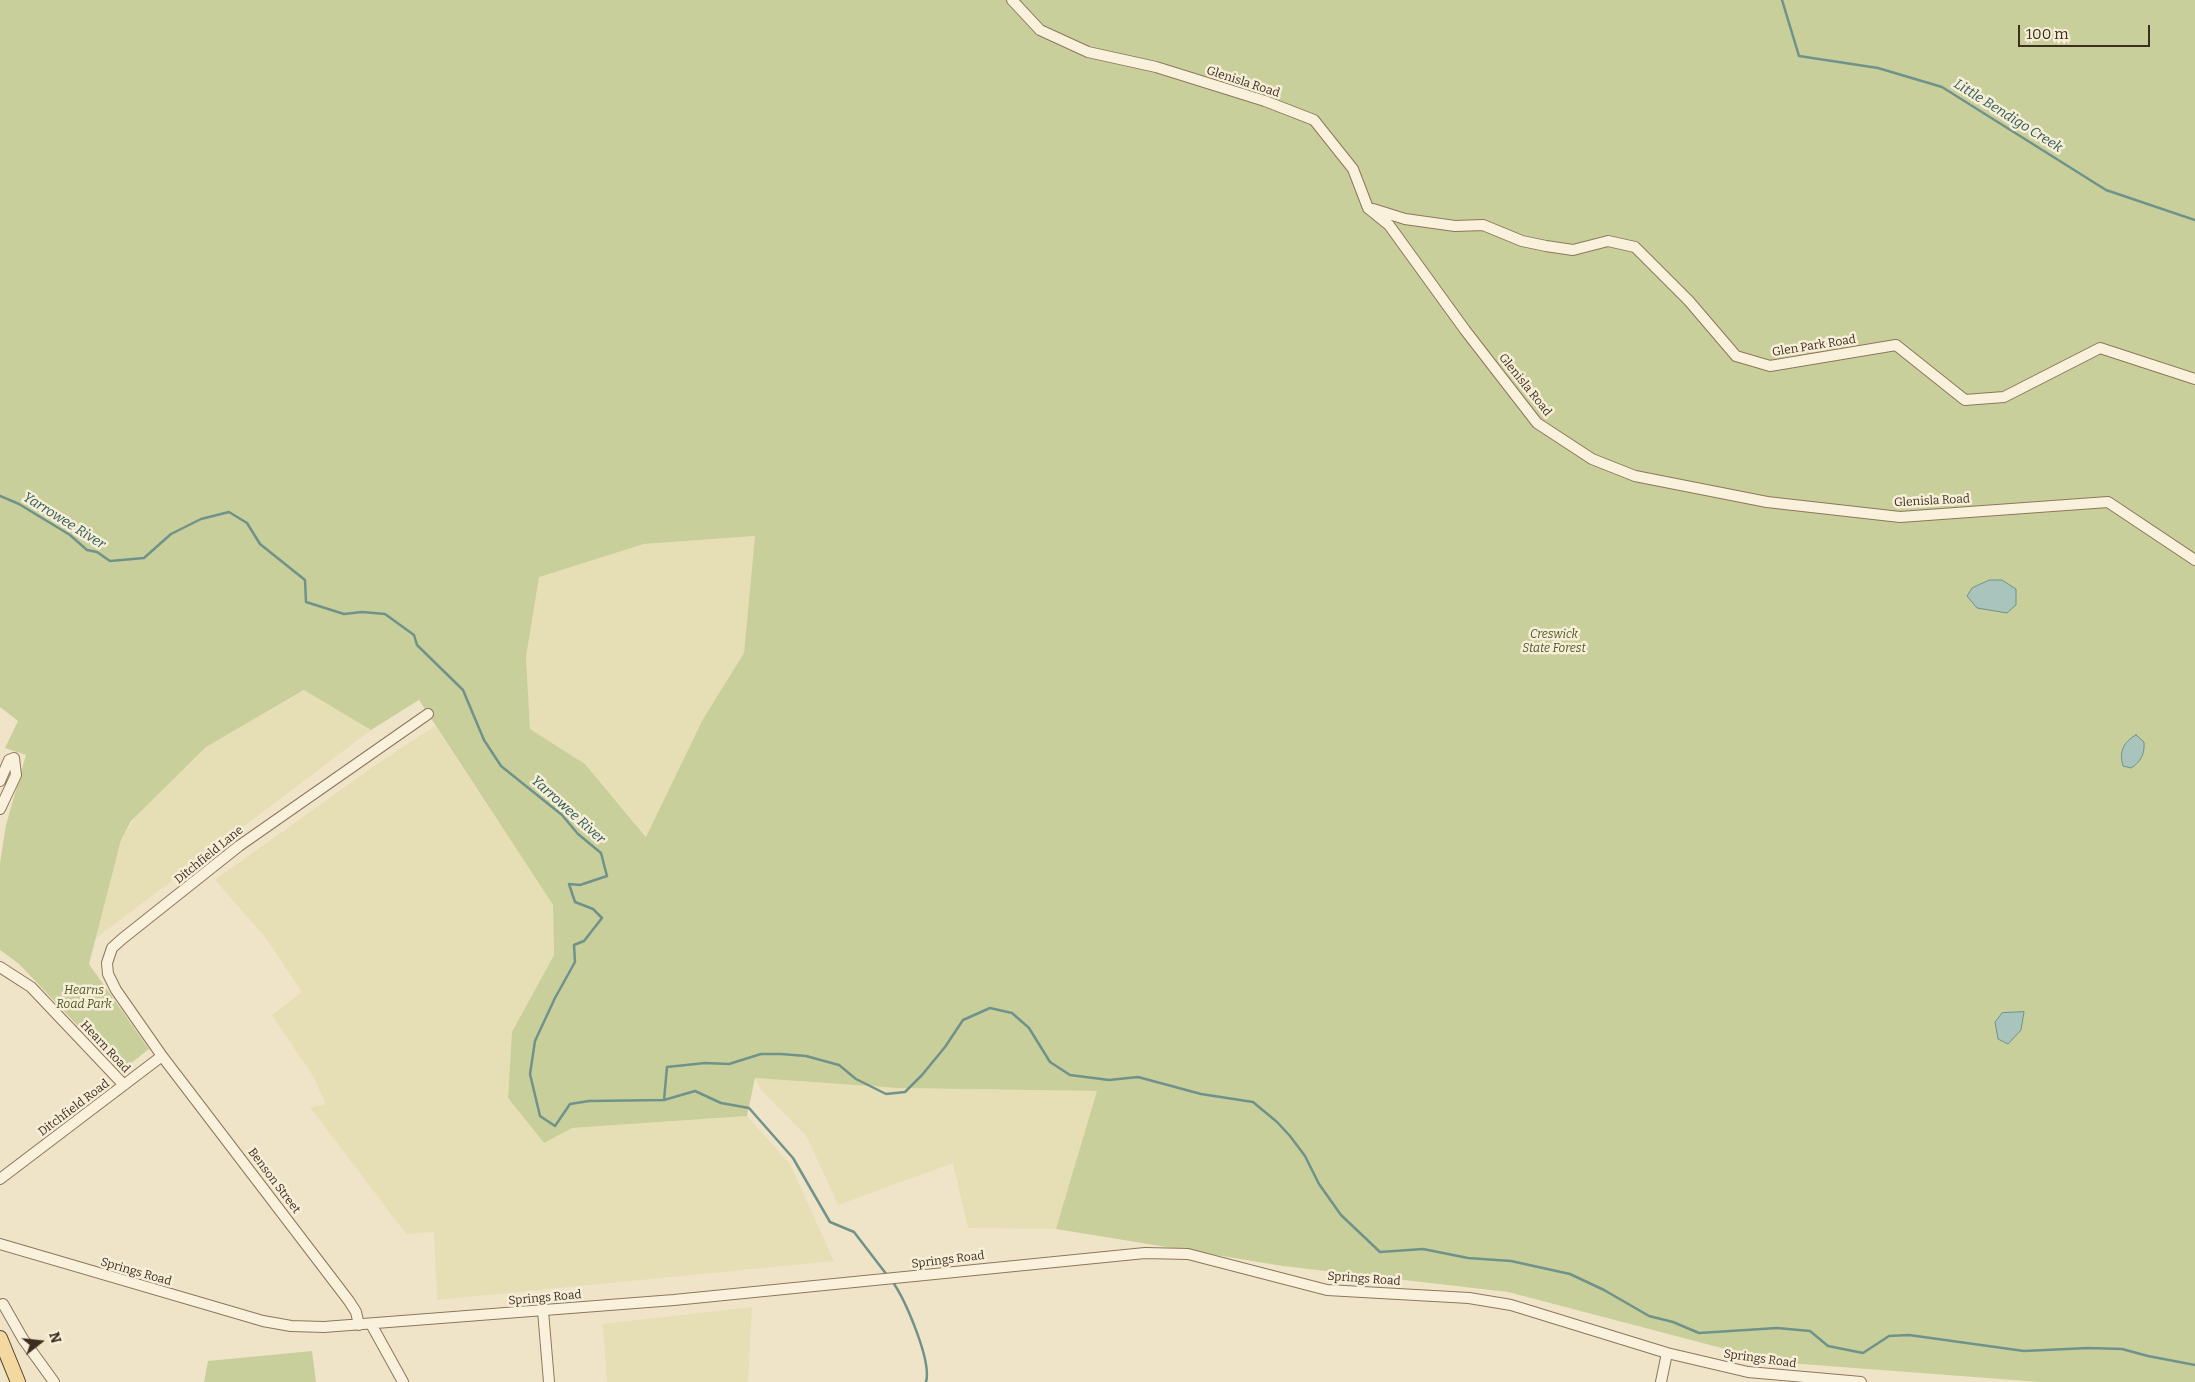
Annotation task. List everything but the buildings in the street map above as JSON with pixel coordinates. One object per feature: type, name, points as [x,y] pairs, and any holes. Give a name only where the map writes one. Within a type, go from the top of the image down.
[{"type":"main road","points":[[0,1338],[18,1382]]},
{"type":"street","name":"Glenisla Road","points":[[1012,0],[1040,30],[1088,52],[1156,67],[1265,101],[1314,120],[1353,169],[1368,208],[1389,225],[1465,330],[1537,423],[1592,460],[1635,476],[1767,502],[1900,517],[2108,502],[2195,560]]},
{"type":"street","name":"Glen Park Road","points":[[1368,208],[1414,220],[1455,226],[1483,224],[1522,241],[1573,250],[1608,241],[1635,247],[1689,301],[1736,356],[1770,366],[1896,345],[1966,400],[2004,397],[2100,348],[2195,379]]},
{"type":"street","name":"Ditchfield Lane","points":[[162,1056],[112,984],[107,966],[112,948],[244,842],[428,714]]},
{"type":"street","points":[[0,781],[9,760],[14,758],[16,775],[0,809]]},
{"type":"street","name":"Hearn Road","points":[[0,967],[31,987],[124,1085]]},
{"type":"street","name":"Ditchfield Road","points":[[0,1180],[162,1056]]},
{"type":"street","name":"Benson Street","points":[[162,1056],[349,1300],[356,1312],[358,1325]]},
{"type":"street","name":"Springs Road","points":[[0,1244],[272,1323],[299,1327],[358,1325],[543,1311],[861,1282],[1145,1253],[1188,1254],[1327,1290],[1469,1298],[1511,1305],[1668,1353],[1755,1373],[1861,1382]]},
{"type":"street","name":"Springs Road","points":[[0,1252],[33,1255]]},
{"type":"street","points":[[3,1304],[23,1339],[54,1382]]},
{"type":"street","points":[[543,1311],[549,1382]]},
{"type":"street","points":[[371,1324],[403,1382]]},
{"type":"street","points":[[1661,1382],[1668,1353]]},
{"type":"shaded area","points":[[755,536],[744,653],[703,719],[647,837],[585,764],[530,729],[526,657],[539,576],[644,544]]},
{"type":"shaded area","points":[[305,690],[371,730],[95,939],[121,840],[137,814],[206,747]]},
{"type":"shaded area","points":[[435,726],[553,905],[554,955],[513,1032],[508,1098],[544,1143],[572,1128],[747,1116],[790,1164],[834,1261],[437,1300],[434,1232],[406,1234],[310,1107],[325,1105],[325,1102],[313,1076],[272,1015],[302,992],[265,937],[215,880],[374,766]]},
{"type":"shaded area","points":[[755,1078],[898,1088],[1098,1091],[1056,1229],[968,1228],[953,1163],[838,1205],[807,1137],[761,1090]]},
{"type":"shaded area","points":[[752,1307],[748,1382],[607,1382],[603,1324]]},
{"type":"green space","name":"Creswick State Forest","points":[[0,0],[2195,0],[2195,1382],[2040,1382],[1775,1362],[1508,1292],[1283,1266],[1056,1229],[1097,1091],[898,1088],[755,1078],[747,1116],[572,1128],[544,1143],[508,1098],[512,1032],[554,955],[553,905],[419,700],[371,730],[304,690],[206,747],[131,821],[121,840],[89,964],[149,1049],[121,1071],[19,964],[0,950],[0,863],[6,825],[26,755],[5,748],[18,721],[0,707]],"holes":[[[755,536],[744,653],[703,719],[646,837],[585,764],[530,729],[526,657],[539,577],[644,544]]]},
{"type":"green space","points":[[312,1351],[316,1382],[204,1382],[208,1361]]},
{"type":"water","points":[[1990,580],[2002,580],[2016,589],[2016,605],[2007,613],[1977,608],[1967,596],[1972,588]]},
{"type":"water","points":[[2136,735],[2144,742],[2142,757],[2131,768],[2123,766],[2123,748]]},
{"type":"water","points":[[2024,1012],[2021,1030],[2008,1044],[1998,1039],[1995,1022],[2002,1013]]},
{"type":"waterway","name":"Little Bendigo Creek","points":[[1782,0],[1799,56],[1878,68],[1942,87],[2106,190],[2195,220]]},
{"type":"waterway","name":"Yarrowee River","points":[[0,496],[19,504],[70,535],[87,550],[97,552],[110,561],[144,558],[171,534],[201,519],[229,512],[247,523],[260,544],[305,580],[306,602],[344,614],[362,612],[385,614],[414,635],[417,645],[463,690],[484,740],[501,766],[562,815],[578,834],[601,853],[607,876],[580,885],[569,884],[575,902],[593,909],[602,918],[584,941],[574,945],[575,962],[555,998],[535,1041],[530,1074],[540,1116],[555,1126],[570,1104],[589,1101],[664,1100],[695,1091],[721,1103],[749,1108],[793,1158],[830,1222],[854,1232],[887,1275]]},
{"type":"waterway","points":[[664,1100],[667,1067],[705,1063],[729,1064],[761,1054],[806,1056],[839,1065],[856,1079],[886,1094],[905,1092],[945,1047],[963,1020],[990,1008],[1012,1013],[1029,1028],[1050,1062],[1070,1075],[1109,1080],[1138,1077],[1201,1094],[1253,1102],[1277,1122],[1290,1136],[1305,1156],[1319,1184],[1341,1215],[1380,1252],[1423,1249],[1468,1258],[1511,1261],[1570,1274],[1604,1290],[1649,1316],[1673,1322],[1699,1333],[1777,1328],[1810,1331],[1828,1346],[1863,1353],[1889,1336],[1909,1335],[2024,1351],[2088,1348],[2122,1349],[2195,1365]]},
{"type":"waterway","name":"Yarrowee River","points":[[892,1281],[904,1301],[916,1330],[925,1360],[926,1382]]},
{"type":"park label","name":"Hearns Road Park","points":[[84,998]]}]
